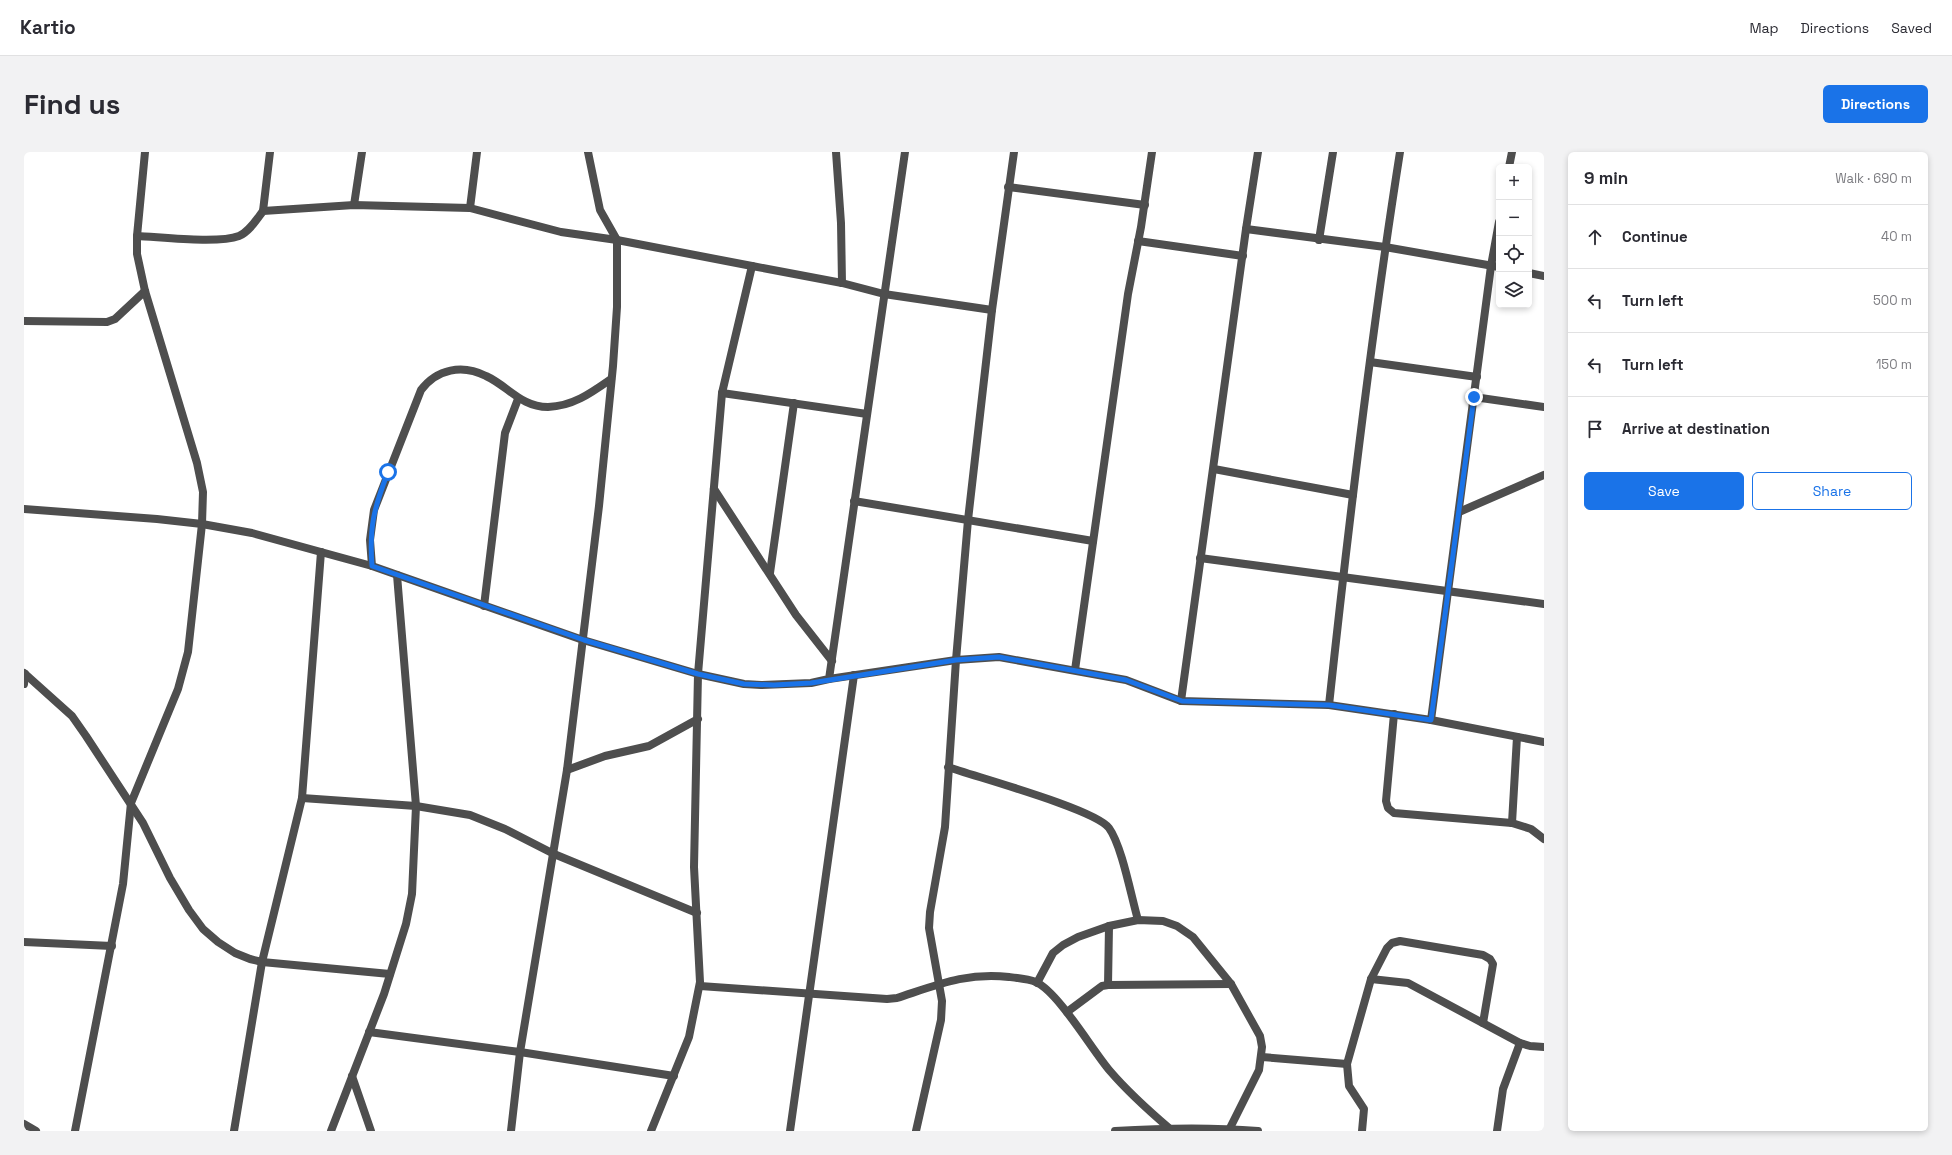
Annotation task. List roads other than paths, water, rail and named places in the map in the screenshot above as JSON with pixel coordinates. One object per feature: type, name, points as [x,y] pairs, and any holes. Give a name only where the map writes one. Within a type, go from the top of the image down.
[{"type":"street","points":[[75,1131],[123,884],[131,803],[178,689],[188,652],[202,524],[203,492],[197,463],[145,291],[137,254],[137,236],[146,152]]},
{"type":"street","points":[[137,236],[217,240],[240,236],[251,227],[263,211],[270,152]]},
{"type":"street","points":[[354,205],[362,152]]},
{"type":"street","points":[[470,208],[477,152]]},
{"type":"street","points":[[511,1131],[520,1052],[554,854],[567,770],[584,640],[599,506],[617,308],[617,240],[600,210],[588,152]]},
{"type":"street","points":[[836,152],[841,223],[842,283]]},
{"type":"street","points":[[829,679],[905,152]]},
{"type":"street","points":[[916,1131],[941,1020],[942,1001],[929,928],[945,827],[956,660],[968,520],[992,310],[1014,152]]},
{"type":"street","points":[[1075,670],[1128,294],[1145,205],[1152,152]]},
{"type":"street","points":[[1182,701],[1200,558],[1214,469],[1246,229],[1258,152]]},
{"type":"street","points":[[1319,240],[1333,152]]},
{"type":"street","points":[[1329,705],[1343,576],[1370,362],[1385,247],[1400,152]]},
{"type":"street","points":[[1510,164],[1512,152]]},
{"type":"street","points":[[1008,187],[1145,205]]},
{"type":"street","points":[[263,211],[354,205],[470,208],[561,232],[617,240],[842,283],[884,294],[992,310]]},
{"type":"street","points":[[1246,229],[1319,240],[1385,247],[1495,266]]},
{"type":"street","points":[[1431,720],[1447,590],[1474,397],[1495,266],[1498,236]]},
{"type":"street","points":[[1138,241],[1243,256]]},
{"type":"street","points":[[651,1131],[689,1037],[700,986],[694,867],[698,674],[722,393],[752,266]]},
{"type":"street","points":[[1532,274],[1544,276]]},
{"type":"street","points":[[24,321],[107,322],[115,318],[145,291]]},
{"type":"street","points":[[1370,362],[1477,377]]},
{"type":"street","points":[[372,566],[370,540],[374,510],[421,390],[429,379],[440,373],[459,369],[470,371],[486,376],[518,399],[530,404],[546,407],[565,405],[581,399],[611,380]]},
{"type":"street","points":[[722,393],[868,414]]},
{"type":"street","points":[[1474,397],[1544,407]]},
{"type":"street","points":[[484,606],[505,433],[518,399]]},
{"type":"street","points":[[770,573],[794,403]]},
{"type":"street","points":[[1214,469],[1354,495]]},
{"type":"street","points":[[1459,512],[1544,475]]},
{"type":"street","points":[[714,488],[796,615],[832,661]]},
{"type":"street","points":[[854,501],[1093,541]]},
{"type":"street","points":[[24,509],[202,524],[252,533],[372,566],[584,640],[698,674],[744,684],[761,685],[811,683],[956,660],[999,657],[1126,680],[1182,701],[1329,705],[1431,720],[1544,742]]},
{"type":"street","points":[[234,1131],[262,962],[302,798],[320,552]]},
{"type":"street","points":[[1200,558],[1544,604]]},
{"type":"street","points":[[331,1131],[370,1032],[390,974],[406,924],[412,894],[416,806],[397,575]]},
{"type":"street","points":[[25,673],[72,716],[131,803],[152,838],[170,878],[189,910],[203,929],[218,942],[235,953],[262,962],[390,974]]},
{"type":"street","points":[[24,684],[25,673]]},
{"type":"street","points":[[790,1131],[854,675]]},
{"type":"street","points":[[1394,714],[1386,801],[1388,808],[1394,813],[1512,823],[1531,829],[1544,839]]},
{"type":"street","points":[[567,770],[605,756],[649,746],[698,719]]},
{"type":"street","points":[[1512,823],[1517,737]]},
{"type":"street","points":[[948,767],[1085,812],[1108,827],[1116,841],[1138,920]]},
{"type":"street","points":[[302,798],[416,806],[470,815],[505,828],[554,854],[697,913]]},
{"type":"street","points":[[1037,983],[1053,953],[1063,945],[1078,937],[1109,926],[1138,920],[1163,921],[1176,926],[1193,937],[1231,984],[1260,1036],[1262,1057],[1259,1070],[1230,1128]]},
{"type":"street","points":[[1108,985],[1109,926]]},
{"type":"street","points":[[1362,1131],[1364,1109],[1349,1086],[1347,1064],[1371,979],[1387,948],[1392,943],[1400,941],[1483,954],[1490,959],[1493,964],[1483,1023]]},
{"type":"street","points":[[24,942],[112,946]]},
{"type":"street","points":[[700,986],[888,999],[897,998],[965,977],[980,975],[1019,978],[1037,983],[1054,997],[1067,1012],[1120,1083],[1169,1128]]},
{"type":"street","points":[[1371,979],[1408,982],[1520,1043],[1530,1046],[1544,1047]]},
{"type":"street","points":[[1067,1012],[1102,986],[1231,984]]},
{"type":"street","points":[[370,1032],[520,1052],[674,1076]]},
{"type":"street","points":[[1497,1131],[1503,1089],[1520,1043]]},
{"type":"street","points":[[1262,1057],[1347,1064]]},
{"type":"street","points":[[352,1076],[371,1131]]},
{"type":"street","points":[[24,1124],[36,1131]]},
{"type":"street","points":[[1114,1131],[1169,1128],[1230,1128],[1258,1131]]}]
